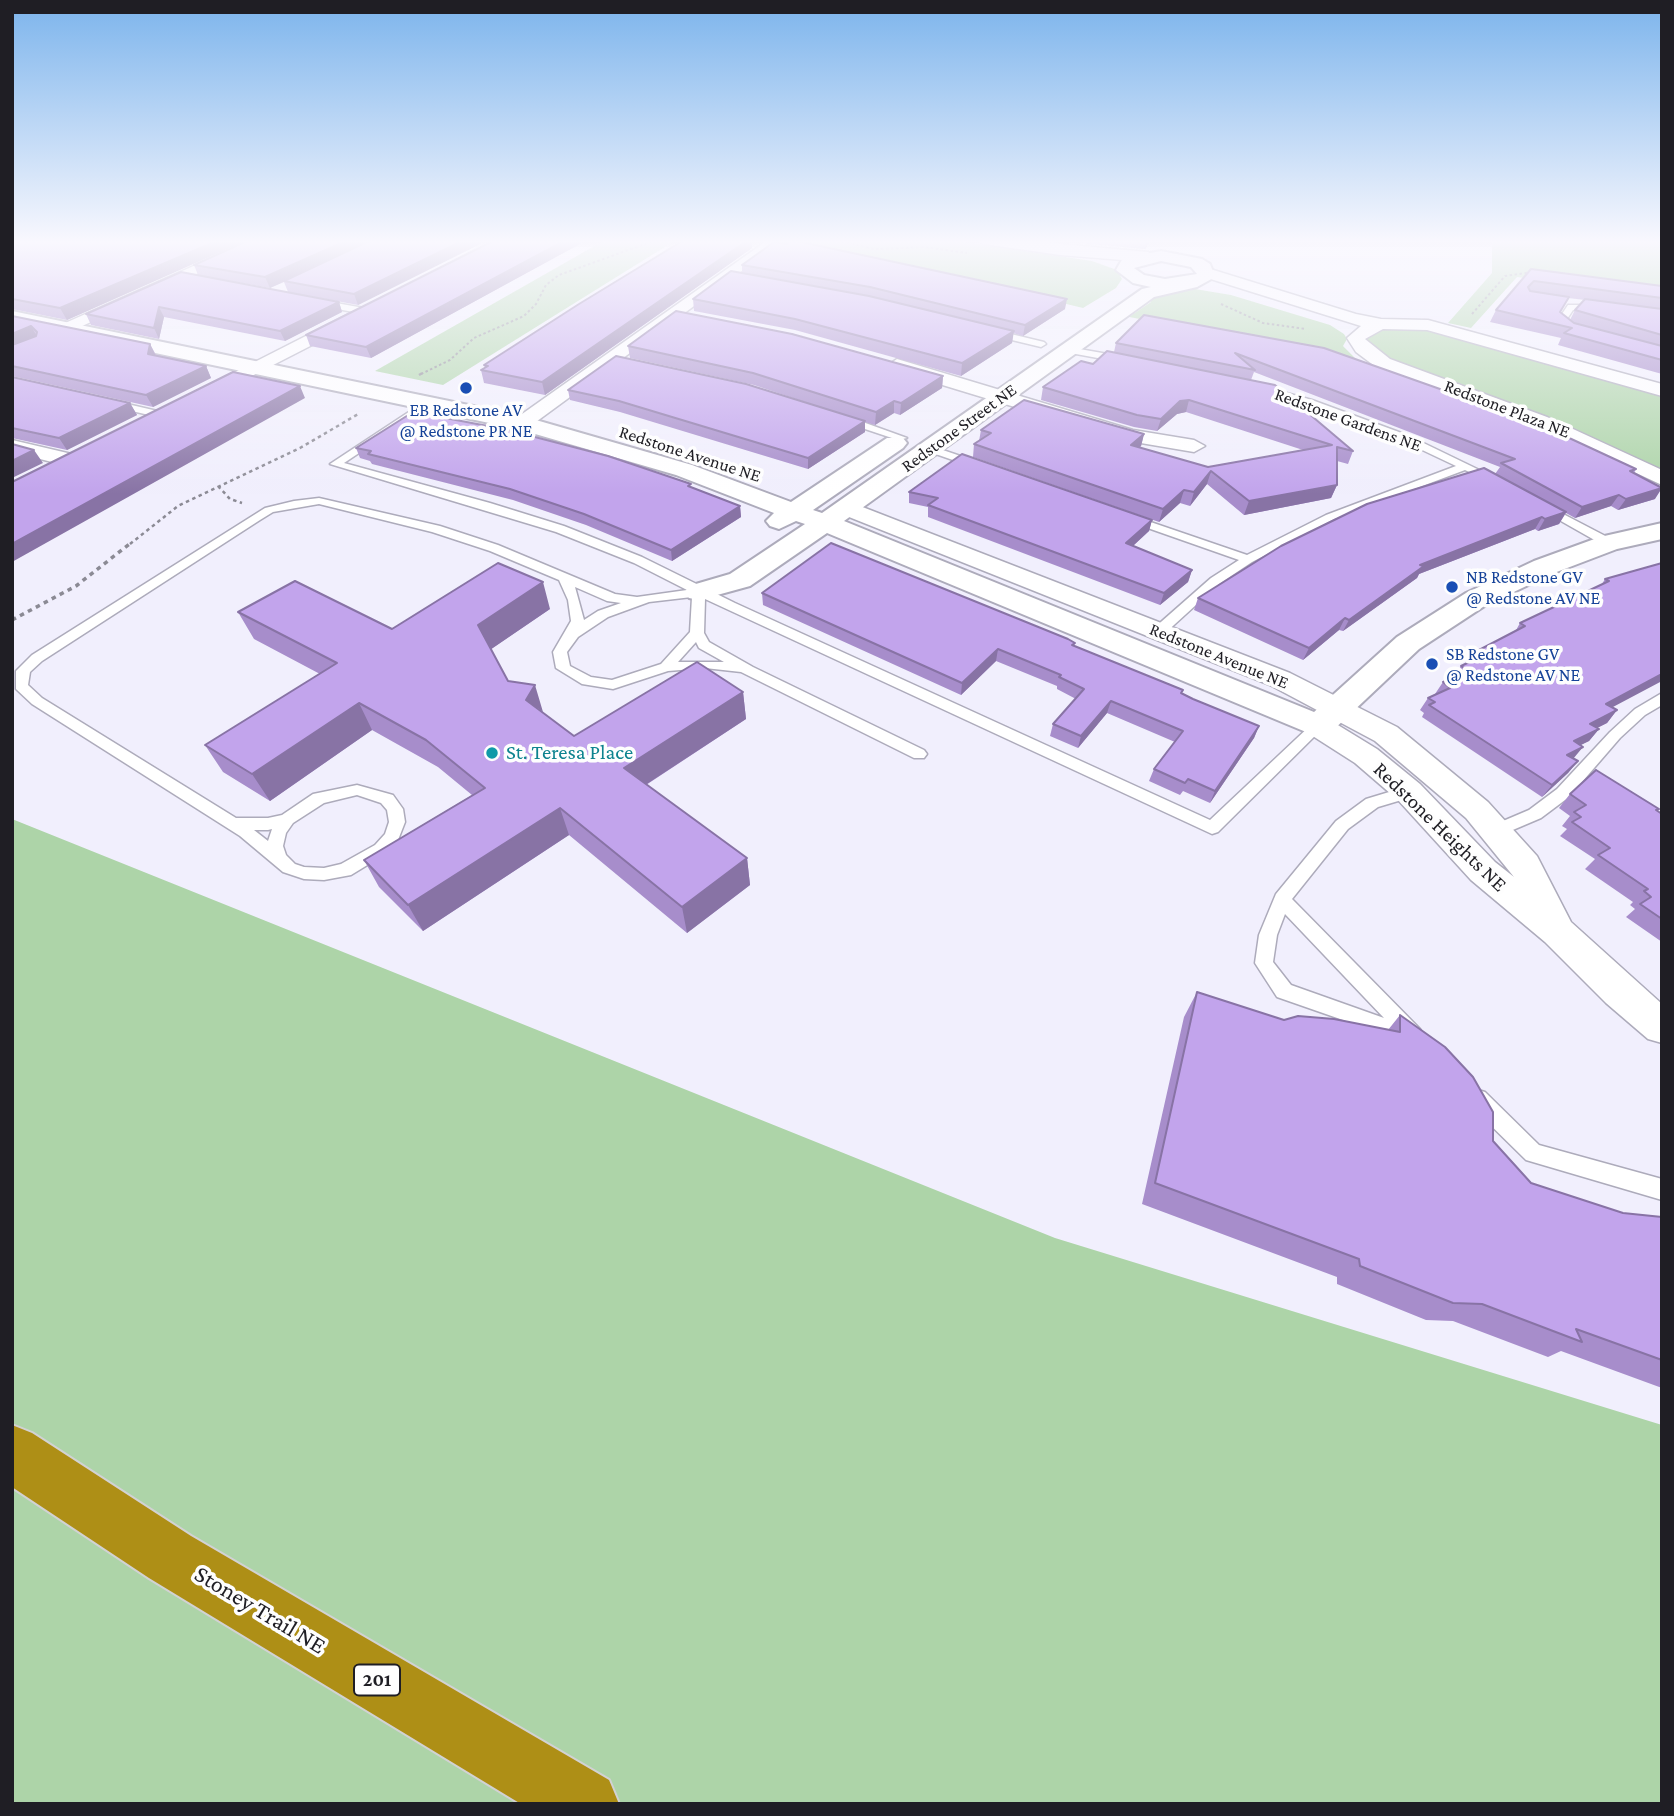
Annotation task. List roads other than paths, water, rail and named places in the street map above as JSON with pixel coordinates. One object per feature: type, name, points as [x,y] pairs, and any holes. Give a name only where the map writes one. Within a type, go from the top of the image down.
[{"type":"highway","name":"Stoney Trail NE","points":[[12,1453],[170,1556],[585,1804]]},
{"type":"street","name":"Redstone Avenue NE","points":[[48,325],[426,404],[530,416]]},
{"type":"street","points":[[63,328],[70,325]]},
{"type":"street","name":"Redstone Avenue NE","points":[[126,325],[277,356],[530,416],[684,470],[820,509],[1280,679],[1327,716]]},
{"type":"street","points":[[126,432],[338,325]]},
{"type":"street","points":[[530,416],[617,360],[660,325]]},
{"type":"street","name":"Redstone Street NE","points":[[1019,359],[1070,325]]},
{"type":"street","name":"Redstone Street NE","points":[[820,509],[931,449],[1103,325]]},
{"type":"street","name":"Redstone Plaza NE","points":[[1336,325],[1356,338],[1362,348],[1383,363],[1540,421],[1662,478]]},
{"type":"street","points":[[1356,338],[1363,331],[1379,325]]},
{"type":"street","points":[[1422,325],[1446,328],[1662,390]]},
{"type":"street","points":[[880,360],[1130,436],[1194,446]]},
{"type":"street","name":"Redstone Street NE","points":[[951,404],[997,373]]},
{"type":"street","name":"Redstone Street NE","points":[[820,509],[902,438],[922,425]]},
{"type":"street","points":[[12,446],[68,460]]},
{"type":"street","points":[[46,472],[91,449]]},
{"type":"street","points":[[699,592],[740,580],[820,509]]},
{"type":"street","points":[[754,539],[820,509]]},
{"type":"street","name":"Redstone Avenue NE","points":[[820,509],[1264,701],[1327,716]]},
{"type":"street","points":[[1327,716],[1408,643],[1476,599],[1544,567],[1609,543],[1662,531]]},
{"type":"street","points":[[699,592],[713,568],[723,561]]},
{"type":"street","name":"Redstone Heights NE","points":[[1327,716],[1366,757],[1409,792],[1483,871],[1558,932],[1619,992],[1662,1027]]},
{"type":"street","name":"Redstone Heights NE","points":[[1327,716],[1385,734],[1438,775],[1525,865],[1558,932]]},
{"type":"lane","points":[[1559,325],[1557,327],[1584,334]]},
{"type":"lane","points":[[986,330],[1041,344]]},
{"type":"lane","points":[[1069,349],[1142,364]]},
{"type":"lane","name":"Redstone Gardens NE","points":[[1255,387],[1308,401],[1467,466],[1502,484]]},
{"type":"lane","points":[[94,400],[162,415]]},
{"type":"lane","points":[[426,404],[335,464],[486,505],[560,529],[638,560],[699,592],[1212,828],[1327,716]]},
{"type":"lane","points":[[825,413],[902,438]]},
{"type":"lane","points":[[931,449],[989,469]]},
{"type":"lane","points":[[1158,632],[1215,581],[1248,559],[1330,517],[1467,466]]},
{"type":"lane","points":[[232,824],[268,824],[287,819],[319,797],[357,790],[387,799],[394,809],[397,822],[392,836],[381,849],[345,870],[304,873],[289,868],[232,824],[37,701],[21,686],[23,671],[37,658],[256,518],[269,510],[294,503],[319,502],[436,530],[494,548],[612,598],[636,601]]},
{"type":"lane","points":[[1536,502],[1609,543]]},
{"type":"lane","points":[[1119,514],[1248,559]]},
{"type":"lane","points":[[565,579],[574,600],[578,621],[573,634],[560,652],[563,668],[587,681],[613,685],[666,667],[705,664],[748,670]]},
{"type":"lane","points":[[573,634],[603,614],[636,601],[699,592]]},
{"type":"lane","points":[[699,592],[697,633],[704,645],[748,670],[919,754]]},
{"type":"lane","points":[[666,667],[697,633]]},
{"type":"lane","points":[[1495,831],[1535,814],[1563,793],[1640,712],[1662,698]]},
{"type":"lane","points":[[1282,899],[1421,1042],[1284,991],[1264,963],[1268,935],[1282,899],[1342,825],[1372,803],[1409,792]]},
{"type":"lane","points":[[278,858],[276,839],[287,819]]},
{"type":"lane","points":[[1465,1086],[1533,1153],[1662,1190]]},
{"type":"place","name":"EB Redstone AV @ Redstone PR NE","points":[[466,388]]},
{"type":"place","name":"NB Redstone GV @ Redstone AV NE","points":[[1452,587]]},
{"type":"place","name":"SB Redstone GV @ Redstone AV NE","points":[[1432,664]]},
{"type":"place","name":"St. Teresa Place","points":[[492,753]]}]
